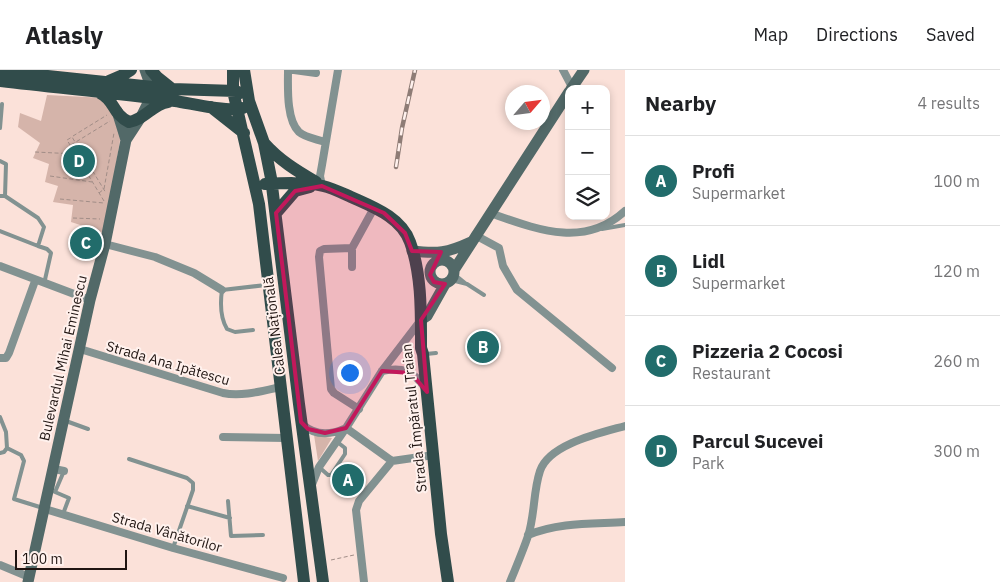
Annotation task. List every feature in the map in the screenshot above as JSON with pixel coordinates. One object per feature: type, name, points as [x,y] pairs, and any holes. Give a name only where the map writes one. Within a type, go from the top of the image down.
[{"type":"main road","points":[[0,81],[102,87],[131,70]]},
{"type":"main road","points":[[116,114],[116,104],[120,89],[136,70]]},
{"type":"main road","points":[[146,70],[151,93]]},
{"type":"main road","points":[[0,71],[102,87],[173,95],[233,91],[242,93],[249,101],[246,106],[237,109],[209,106],[173,95],[151,70]]},
{"type":"main road","name":"Calea Națională","points":[[233,70],[233,91],[246,148],[276,212],[301,422],[323,582]]},
{"type":"main road","name":"Calea Națională","points":[[244,70],[249,101],[264,143],[269,284],[304,582]]},
{"type":"main road","points":[[574,85],[584,70]]},
{"type":"main road","points":[[102,87],[106,96],[111,101],[126,140]]},
{"type":"main road","name":"Bulevardul Mihai Eminescu","points":[[28,580],[45,509],[59,470],[64,420],[90,300],[105,244],[126,140],[141,117],[151,93]]},
{"type":"main road","points":[[116,114],[130,122],[136,121],[173,95]]},
{"type":"main road","points":[[421,320],[430,312],[473,238],[565,99]]},
{"type":"main road","points":[[209,106],[242,130]]},
{"type":"main road","points":[[209,106],[246,148]]},
{"type":"main road","name":"Calea Națională","points":[[242,130],[248,140],[264,185]]},
{"type":"main road","points":[[264,143],[284,162],[322,186]]},
{"type":"main road","points":[[264,185],[301,183],[322,186]]},
{"type":"main road","points":[[276,212],[295,191],[306,187],[322,186]]},
{"type":"main road","name":"Strada Împăratul Traian","points":[[322,186],[374,208],[399,225],[410,242],[419,287],[421,348],[430,353],[427,392],[441,534],[448,582]]},
{"type":"main road","points":[[450,275],[431,279],[429,270],[433,263],[444,254],[473,238]]},
{"type":"main road","points":[[412,251],[455,254],[450,275]]},
{"type":"main road","points":[[419,287],[450,275]]},
{"type":"street","points":[[288,70],[288,93],[295,126],[306,136],[325,142]]},
{"type":"street","points":[[294,70],[316,73]]},
{"type":"street","points":[[322,186],[320,176],[338,70]]},
{"type":"street","points":[[563,70],[569,85]]},
{"type":"street","points":[[352,267],[352,248],[374,208]]},
{"type":"street","points":[[490,213],[535,229],[553,232],[594,230],[625,211]]},
{"type":"street","points":[[473,238],[499,248],[503,266],[517,290],[612,368]]},
{"type":"street","points":[[105,244],[156,257],[194,273],[222,290]]},
{"type":"street","points":[[352,248],[324,249],[320,251],[319,257],[331,389],[334,393],[359,409]]},
{"type":"street","points":[[1,268],[90,300]]},
{"type":"street","points":[[0,358],[6,358],[9,353],[35,280]]},
{"type":"street","points":[[310,488],[319,468],[382,371],[421,320]]},
{"type":"street","name":"Strada Ana Ipătescu","points":[[80,349],[230,395],[280,387]]},
{"type":"street","points":[[382,371],[394,369],[411,372],[421,382],[427,392]]},
{"type":"street","points":[[301,422],[308,429],[318,433],[335,433],[346,428]]},
{"type":"street","points":[[510,582],[528,535],[540,470],[546,460],[568,445],[625,426]]},
{"type":"street","points":[[346,428],[392,461]]},
{"type":"street","points":[[223,437],[286,438]]},
{"type":"street","points":[[364,582],[356,510],[359,501],[392,461],[434,455]]},
{"type":"street","name":"Strada Vânătorilor","points":[[45,509],[173,548],[283,578]]},
{"type":"street","points":[[528,535],[544,528],[625,522]]},
{"type":"street","points":[[0,565],[28,580]]},
{"type":"lane","points":[[0,128],[2,104]]},
{"type":"lane","points":[[0,161],[6,164],[5,196]]},
{"type":"lane","points":[[0,196],[5,196],[38,218],[44,227],[38,246]]},
{"type":"lane","points":[[594,230],[625,225]]},
{"type":"lane","points":[[0,231],[51,253],[44,284]]},
{"type":"lane","points":[[450,275],[451,280],[467,284],[484,295]]},
{"type":"lane","points":[[253,330],[235,332],[226,329],[222,319],[220,301],[222,290],[269,284]]},
{"type":"lane","points":[[0,417],[6,432],[7,448],[4,452],[0,453]]},
{"type":"lane","points":[[64,420],[88,429]]},
{"type":"lane","points":[[319,468],[328,475],[331,475],[345,454],[345,448],[336,441]]},
{"type":"lane","points":[[7,448],[21,455],[24,461],[14,499],[45,509]]},
{"type":"lane","points":[[129,459],[187,478],[193,483],[193,490],[173,548]]},
{"type":"lane","points":[[59,470],[55,492],[69,498],[63,514]]},
{"type":"lane","points":[[228,501],[231,536],[263,535]]},
{"type":"lane","points":[[187,506],[230,518]]},
{"type":"path","points":[[60,199],[105,203],[67,140],[116,114]]},
{"type":"path","points":[[70,146],[116,114]]},
{"type":"path","points":[[99,193],[104,189],[116,114]]},
{"type":"path","points":[[72,137],[113,204]]},
{"type":"path","points":[[35,152],[76,154]]},
{"type":"path","points":[[50,176],[92,182]]},
{"type":"path","points":[[73,218],[110,220]]},
{"type":"path","points":[[321,562],[360,554]]},
{"type":"highlighted area","points":[[322,186],[384,213],[405,233],[412,251],[441,252],[430,275],[434,282],[445,284],[421,320],[427,392],[411,373],[382,371],[346,428],[325,433],[308,429],[301,422],[276,213],[295,191]]},
{"type":"shaded area","points":[[47,95],[106,98],[121,134],[105,233],[71,222],[73,205],[53,202],[58,186],[45,182],[49,164],[33,158],[40,143],[18,127],[20,113],[41,121]]},
{"type":"shaded area","points":[[314,435],[332,438],[318,461]]},
{"type":"railway","points":[[396,167],[402,128],[415,70]]},
{"type":"place","name":"Parcul Sucevei","points":[[79,161]]},
{"type":"place","name":"Pizzeria 2 Cocosi","points":[[86,243]]},
{"type":"place","name":"Lidl","points":[[483,347]]},
{"type":"place","name":"Profi","points":[[348,480]]}]
